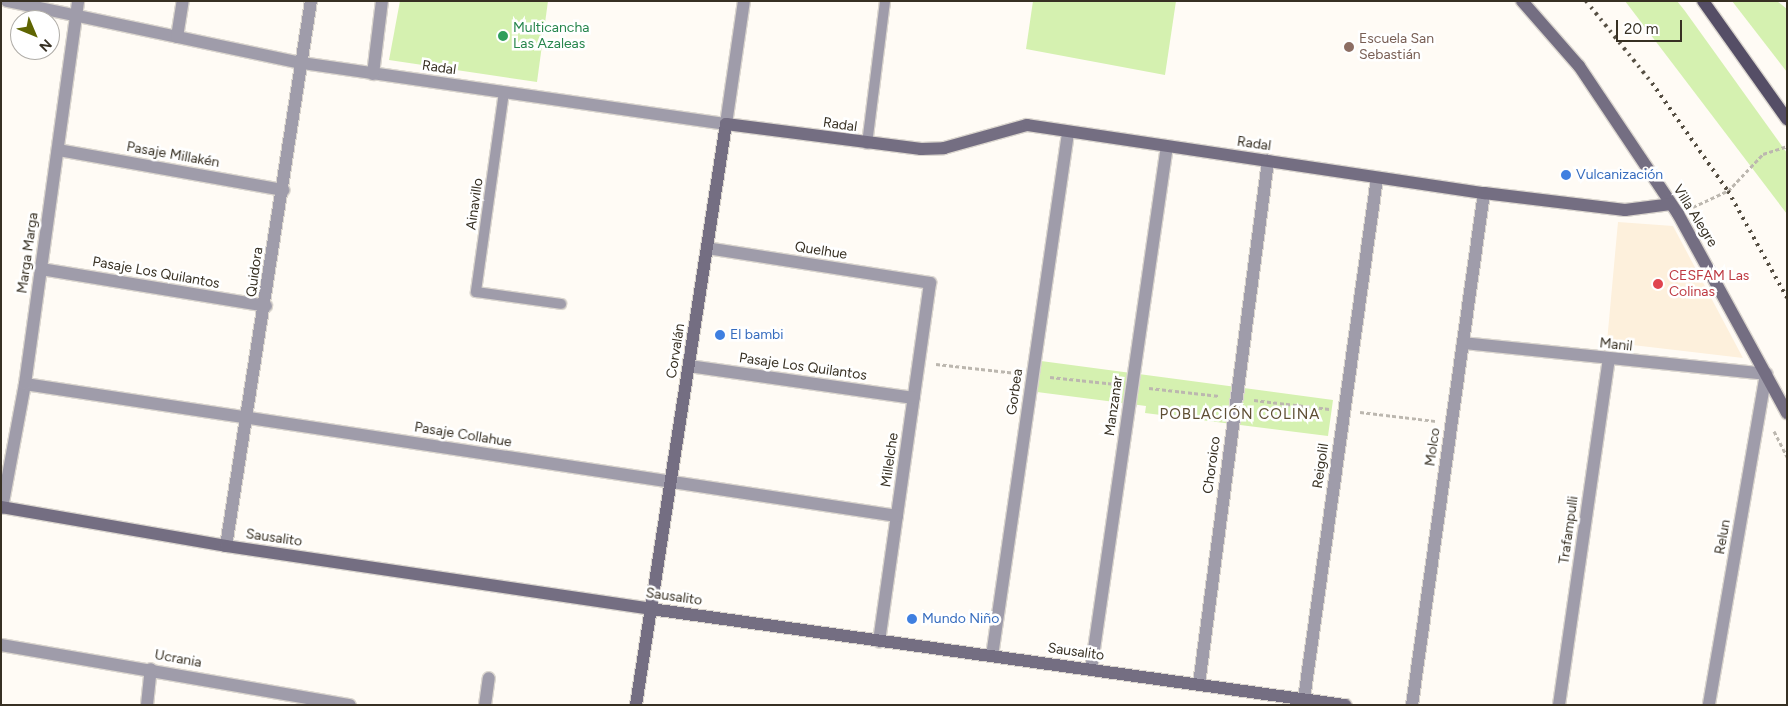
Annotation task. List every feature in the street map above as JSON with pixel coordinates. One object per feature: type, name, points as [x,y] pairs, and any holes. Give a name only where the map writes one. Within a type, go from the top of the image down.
[{"type":"main road","points":[[1703,1],[1787,119]]},
{"type":"street","name":"Radal","points":[[7,1],[302,63],[867,144],[944,148],[1027,125],[1484,193],[1625,210],[1674,209]]},
{"type":"street","name":"Marga Marga","points":[[2,507],[25,384],[78,1]]},
{"type":"street","points":[[177,37],[183,1]]},
{"type":"street","name":"Quidora","points":[[226,546],[249,418],[311,1]]},
{"type":"street","points":[[373,74],[382,1]]},
{"type":"street","name":"Corvalán","points":[[636,705],[744,1]]},
{"type":"street","name":"Villa Alegre","points":[[1522,1],[1579,66],[1674,209],[1787,412]]},
{"type":"street","name":"Gorbea","points":[[992,656],[1068,132]]},
{"type":"street","name":"Manzanar","points":[[1092,670],[1167,146]]},
{"type":"street","name":"Pasaje Millakén","points":[[58,150],[283,190]]},
{"type":"street","name":"Choroico","points":[[1199,684],[1268,161]]},
{"type":"street","name":"Reigolil","points":[[1304,699],[1377,178]]},
{"type":"street","name":"Molco","points":[[1412,705],[1484,193]]},
{"type":"street","name":"Quelhue","points":[[707,248],[930,283]]},
{"type":"street","name":"Pasaje Los Quilantos","points":[[41,268],[266,306]]},
{"type":"street","name":"Millelche","points":[[879,641],[930,283]]},
{"type":"street","name":"Manil","points":[[1463,343],[1766,374]]},
{"type":"street","name":"Trafampulli","points":[[1559,705],[1609,359]]},
{"type":"street","name":"Pasaje Los Quilantos","points":[[689,366],[914,398]]},
{"type":"street","name":"Relun","points":[[1709,705],[1766,374]]},
{"type":"street","name":"Pasaje Collahue","points":[[25,384],[897,516]]},
{"type":"street","name":"Sausalito","points":[[2,507],[226,546],[651,609],[1345,705]]},
{"type":"street","name":"Ucrania","points":[[1,645],[350,705]]},
{"type":"street","points":[[147,705],[151,670]]},
{"type":"street","points":[[485,705],[489,678]]},
{"type":"lane","points":[[867,144],[885,1]]},
{"type":"lane","name":"Ainavillo","points":[[504,92],[476,292],[561,304]]},
{"type":"path","points":[[1674,209],[1728,191],[1763,154],[1787,146]]},
{"type":"path","points":[[919,362],[1452,423]]},
{"type":"shaded area","name":"CESFAM Las Colinas","points":[[1618,222],[1673,226],[1743,358],[1607,342]]},
{"type":"green space","points":[[400,1],[548,1],[537,82],[389,60]]},
{"type":"green space","points":[[1033,1],[1176,1],[1165,75],[1026,49]]},
{"type":"green space","points":[[1625,1],[1677,1],[1685,11],[1787,153],[1787,214]]},
{"type":"green space","points":[[1732,1],[1777,1],[1787,9],[1787,72]]},
{"type":"green space","points":[[1041,361],[1333,400],[1328,436],[1145,413],[1146,406],[1037,392]]},
{"type":"railway","points":[[1586,1],[1652,83],[1728,191],[1787,298]]},
{"type":"place","name":"Multicancha Las Azaleas","points":[[503,36]]},
{"type":"place","name":"Escuela San Sebastián","points":[[1349,47]]},
{"type":"place","name":"Vulcanización","points":[[1566,175]]},
{"type":"place","name":"CESFAM Las Colinas","points":[[1658,284]]},
{"type":"place","name":"El bambi","points":[[720,335]]},
{"type":"place","name":"Mundo Niño","points":[[912,619]]},
{"type":"district","name":"POBLACIÓN COLINA","points":[[1240,415]]}]
